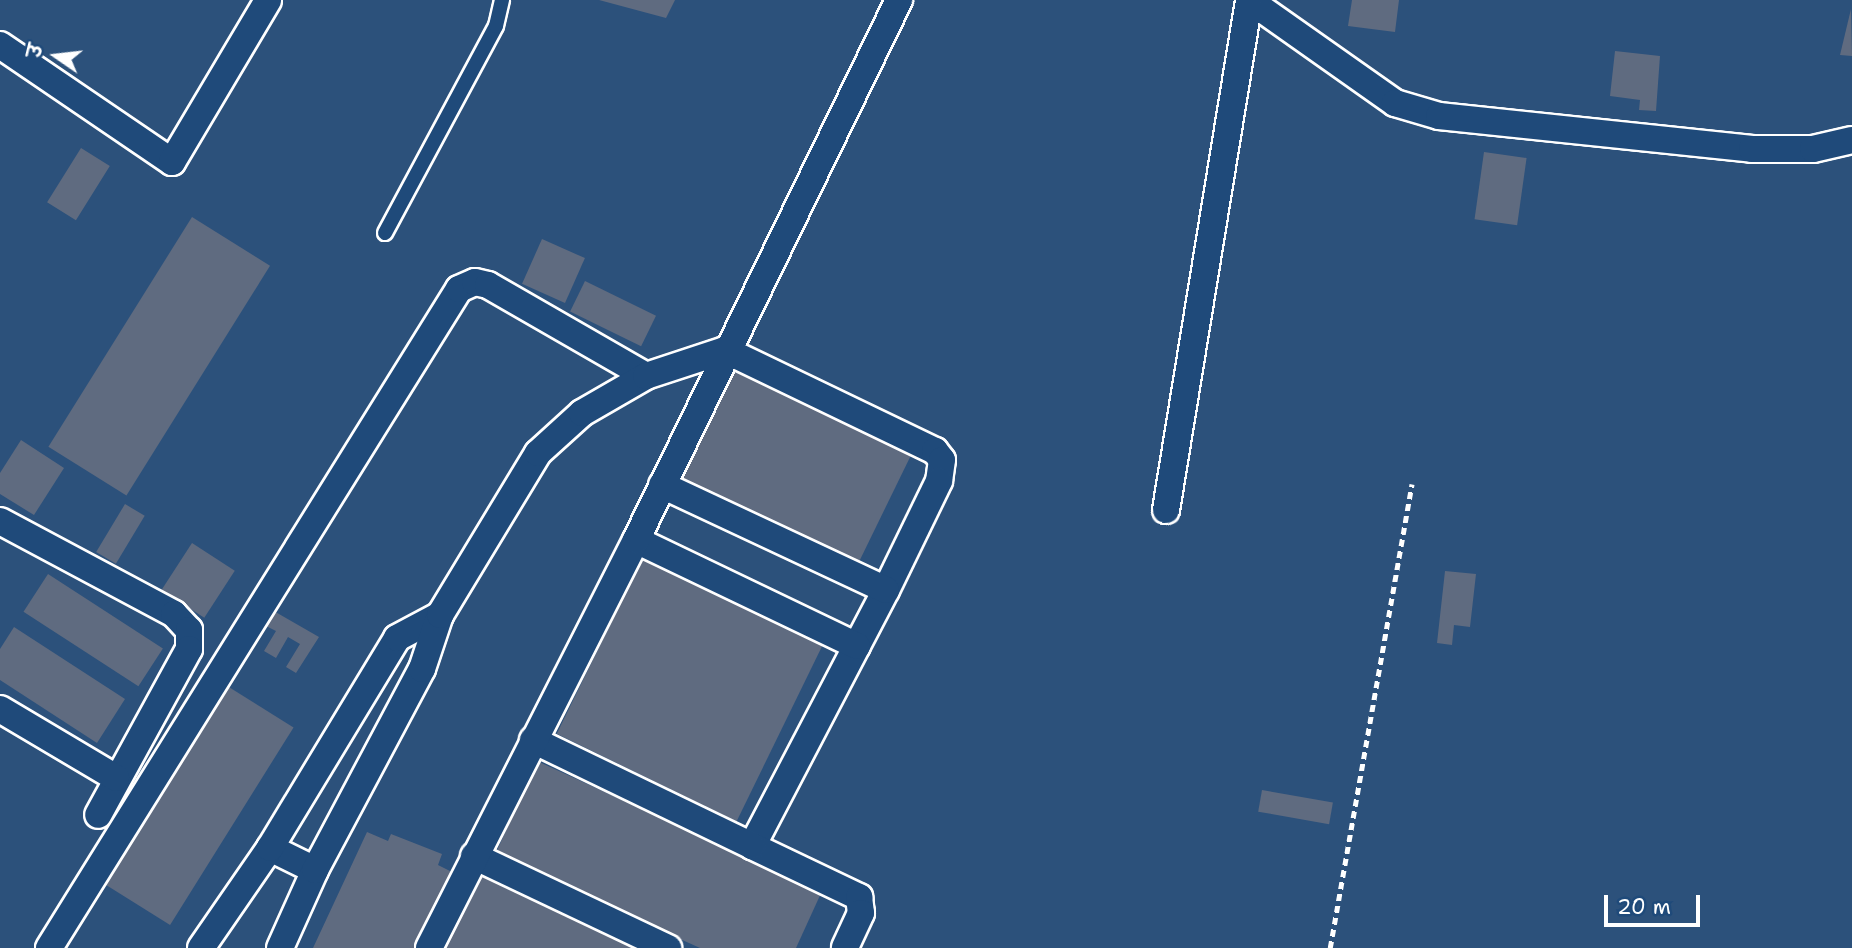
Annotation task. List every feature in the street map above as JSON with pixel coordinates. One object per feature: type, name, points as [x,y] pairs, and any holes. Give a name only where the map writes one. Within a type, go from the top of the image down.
[{"type":"street","points":[[0,45],[172,162],[268,0]]},
{"type":"street","points":[[429,948],[636,540],[725,350],[899,0]]},
{"type":"street","points":[[1166,510],[1249,1],[1395,103],[1439,116],[1752,149],[1813,149],[1852,140]]},
{"type":"street","points":[[49,948],[459,289],[475,282],[488,285],[646,376]]},
{"type":"street","points":[[280,948],[315,870],[422,668],[440,615],[537,453],[582,413],[646,376],[725,350],[935,451],[942,460],[939,481],[886,590],[752,846]]},
{"type":"street","points":[[662,485],[886,590]]},
{"type":"street","points":[[0,521],[174,614],[189,630],[189,649],[98,815]]},
{"type":"street","points":[[636,540],[857,646]]},
{"type":"street","points":[[201,948],[270,848],[397,638],[440,615]]},
{"type":"street","points":[[0,709],[116,778]]},
{"type":"street","points":[[533,740],[859,897],[861,913],[845,948]]},
{"type":"street","points":[[270,848],[315,870]]},
{"type":"street","points":[[474,856],[668,948]]},
{"type":"lane","points":[[385,233],[496,26],[502,0]]},
{"type":"path","points":[[1330,948],[1412,484]]},
{"type":"building","points":[[599,0],[675,0],[666,18]]},
{"type":"building","points":[[1352,0],[1399,0],[1395,32],[1348,26]]},
{"type":"building","points":[[1851,9],[1852,56],[1840,55]]},
{"type":"building","points":[[1615,51],[1660,56],[1656,111],[1639,110],[1640,100],[1610,96]]},
{"type":"building","points":[[81,148],[110,166],[76,220],[47,202]]},
{"type":"building","points":[[1484,152],[1527,158],[1517,225],[1475,219]]},
{"type":"building","points":[[192,217],[270,266],[126,496],[48,447]]},
{"type":"building","points":[[542,239],[585,258],[565,303],[522,284]]},
{"type":"building","points":[[585,281],[656,316],[641,346],[570,312]]},
{"type":"building","points":[[739,363],[914,448],[855,571],[679,485]]},
{"type":"building","points":[[21,440],[64,468],[34,515],[0,494],[0,473]]},
{"type":"building","points":[[125,504],[145,516],[116,564],[96,552]]},
{"type":"building","points":[[192,543],[235,571],[204,618],[162,590]]},
{"type":"building","points":[[644,555],[824,643],[737,822],[557,734]]},
{"type":"building","points":[[1445,571],[1476,574],[1470,627],[1454,625],[1452,645],[1437,643]]},
{"type":"building","points":[[48,574],[163,649],[138,686],[23,612]]},
{"type":"building","points":[[272,610],[319,637],[296,673],[286,667],[300,644],[288,637],[276,658],[264,651],[276,631],[264,625]]},
{"type":"building","points":[[14,627],[125,699],[97,743],[0,680],[0,649]]},
{"type":"building","points":[[224,684],[294,727],[170,925],[101,882]]},
{"type":"building","points":[[537,761],[822,891],[796,948],[700,948],[495,855]]},
{"type":"building","points":[[1262,790],[1333,803],[1329,824],[1258,812]]},
{"type":"building","points":[[367,832],[388,841],[391,834],[442,854],[438,865],[452,872],[416,948],[313,948]]},
{"type":"building","points":[[481,868],[651,948],[443,948]]}]
